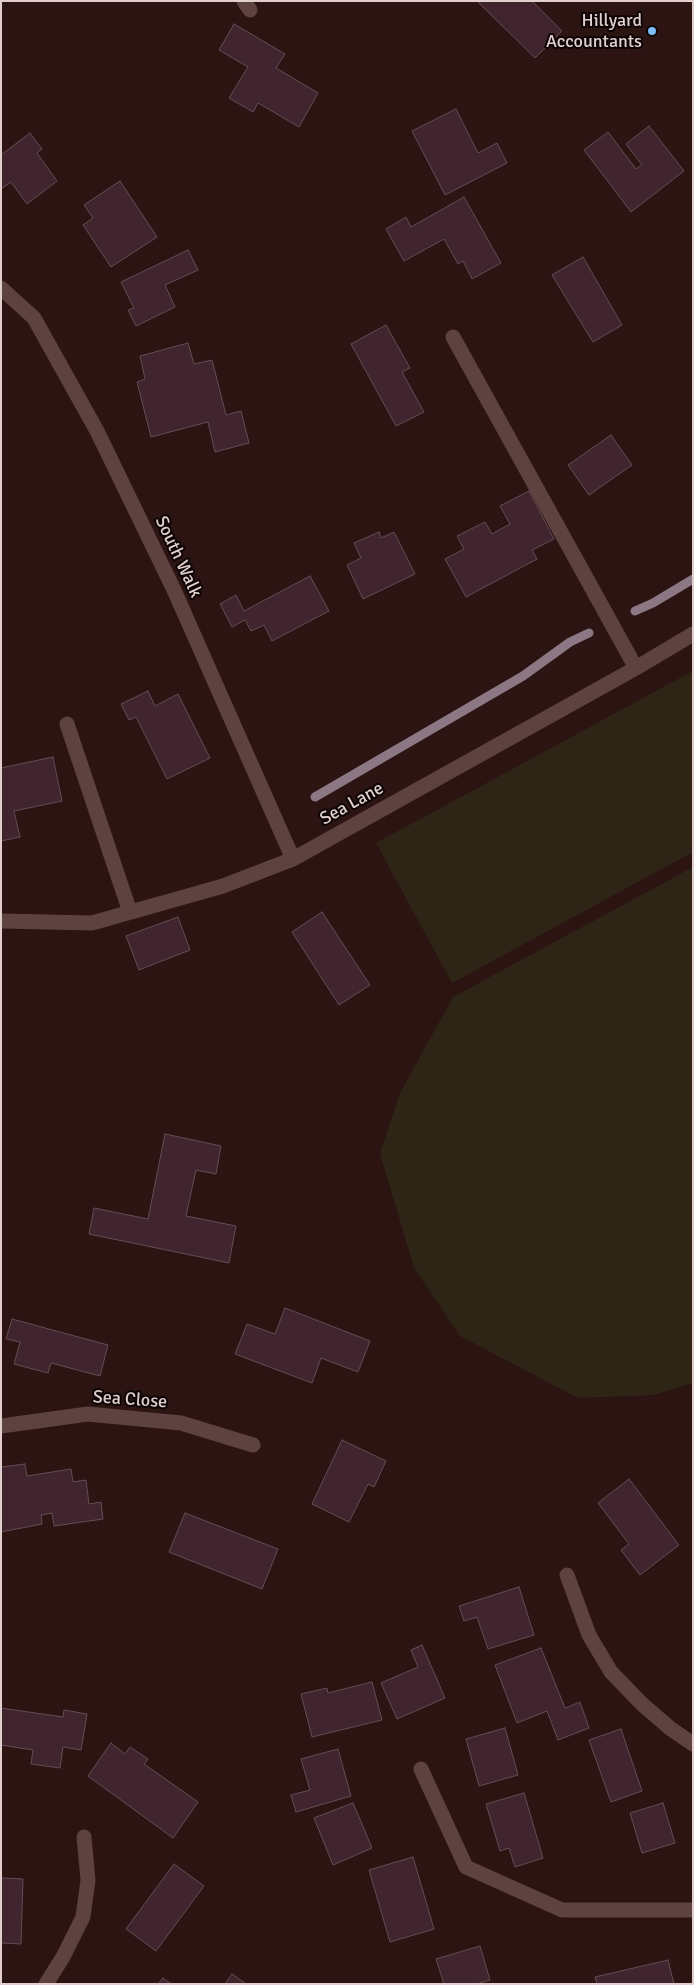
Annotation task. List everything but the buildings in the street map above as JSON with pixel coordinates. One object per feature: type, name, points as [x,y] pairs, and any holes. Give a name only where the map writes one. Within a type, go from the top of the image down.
[{"type":"street","name":"South Walk","points":[[1,288],[34,318],[97,431],[174,590],[293,859]]},
{"type":"street","points":[[452,337],[636,668]]},
{"type":"street","name":"Sea Lane","points":[[1,920],[92,923],[223,886],[293,859],[636,668],[693,634]]},
{"type":"street","points":[[67,724],[130,912]]},
{"type":"street","name":"Sea Close","points":[[1,1426],[88,1414],[181,1423],[253,1445]]},
{"type":"street","points":[[567,1575],[590,1635],[612,1672],[642,1704],[671,1729],[693,1744]]},
{"type":"street","points":[[421,1769],[466,1867],[562,1910],[693,1910]]},
{"type":"street","points":[[46,1984],[83,1917],[88,1880],[84,1837]]},
{"type":"shaded area","points":[[693,671],[693,852],[452,983],[376,843]]},
{"type":"shaded area","points":[[693,867],[693,1383],[654,1395],[578,1398],[460,1336],[414,1268],[380,1154],[400,1093],[453,997]]},
{"type":"waterway","points":[[635,611],[653,603],[693,579]]},
{"type":"waterway","points":[[315,797],[523,676],[570,642],[589,633]]},
{"type":"place","name":"Hillyard Accountants","points":[[652,31]]}]
